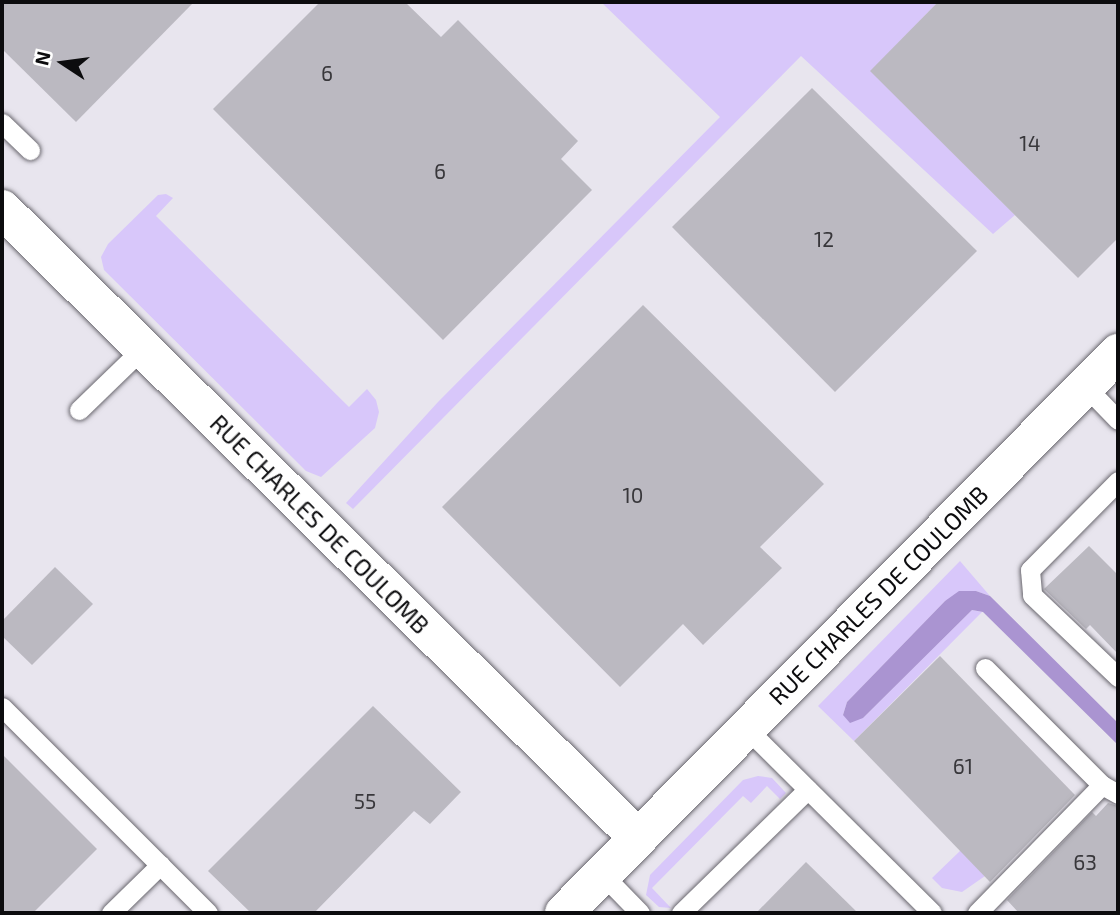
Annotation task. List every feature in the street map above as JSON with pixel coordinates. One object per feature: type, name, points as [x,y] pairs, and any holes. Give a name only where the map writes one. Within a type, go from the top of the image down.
[{"type":"street","name":"RUE CHARLES DE COULOMB","points":[[2,209],[638,838]]},
{"type":"street","name":"RUE CHARLES DE COULOMB","points":[[564,913],[1118,353]]},
{"type":"lane","points":[[2,123],[30,150]]},
{"type":"lane","points":[[79,410],[143,348]]},
{"type":"lane","points":[[1085,386],[1118,420]]},
{"type":"lane","points":[[1118,481],[1030,570],[1032,595],[1118,677]]},
{"type":"lane","points":[[977,913],[1110,789],[985,668]]},
{"type":"lane","points":[[2,707],[208,913]]},
{"type":"lane","points":[[747,728],[932,913]]},
{"type":"lane","points":[[681,913],[808,789]]},
{"type":"lane","points":[[111,913],[160,865]]},
{"type":"lane","points":[[602,874],[640,913]]},
{"type":"shaded area","points":[[601,2],[938,2],[871,71],[1015,215],[993,234],[801,56],[353,509],[346,503],[438,402],[720,117]]},
{"type":"shaded area","points":[[166,194],[173,198],[156,216],[349,407],[367,389],[376,400],[379,412],[375,428],[321,477],[306,471],[104,270],[101,257],[108,244],[158,195]]},
{"type":"shaded area","points":[[960,561],[990,596],[976,591],[945,601],[847,702],[843,715],[863,718],[972,610],[982,612],[854,741],[818,706]]},
{"type":"shaded area","points":[[959,591],[976,591],[990,596],[1118,723],[1118,745],[983,612],[972,610],[863,718],[850,723],[843,715],[847,702],[945,601]]},
{"type":"shaded area","points":[[758,776],[772,778],[786,793],[780,799],[767,786],[751,803],[743,796],[652,888],[671,908],[659,907],[646,895],[650,875],[743,780]]},
{"type":"shaded area","points":[[961,850],[985,876],[962,892],[942,888],[932,878]]},
{"type":"building","points":[[2,2],[194,2],[76,122],[2,49]]},
{"type":"building","points":[[320,2],[405,2],[441,37],[458,20],[578,141],[561,159],[592,190],[443,340],[213,109]]},
{"type":"building","points":[[938,2],[1118,2],[1118,238],[1078,278],[870,71]]},
{"type":"building","points":[[812,88],[977,251],[835,392],[672,227]]},
{"type":"building","points":[[643,305],[824,484],[760,547],[782,568],[703,645],[683,624],[620,687],[442,507]]},
{"type":"building","points":[[1089,546],[1118,575],[1118,654],[1090,625],[1086,629],[1044,589]]},
{"type":"building","points":[[55,567],[93,604],[32,665],[2,636],[2,621]]},
{"type":"building","points":[[940,656],[1075,795],[990,882],[854,741]]},
{"type":"building","points":[[373,706],[461,792],[430,824],[414,811],[314,913],[251,913],[208,871]]},
{"type":"building","points":[[2,754],[97,849],[33,913],[2,913]]},
{"type":"building","points":[[1108,803],[1118,806],[1118,913],[1019,913],[1007,900],[1092,812],[1096,816]]},
{"type":"building","points":[[806,862],[858,913],[756,913]]}]
